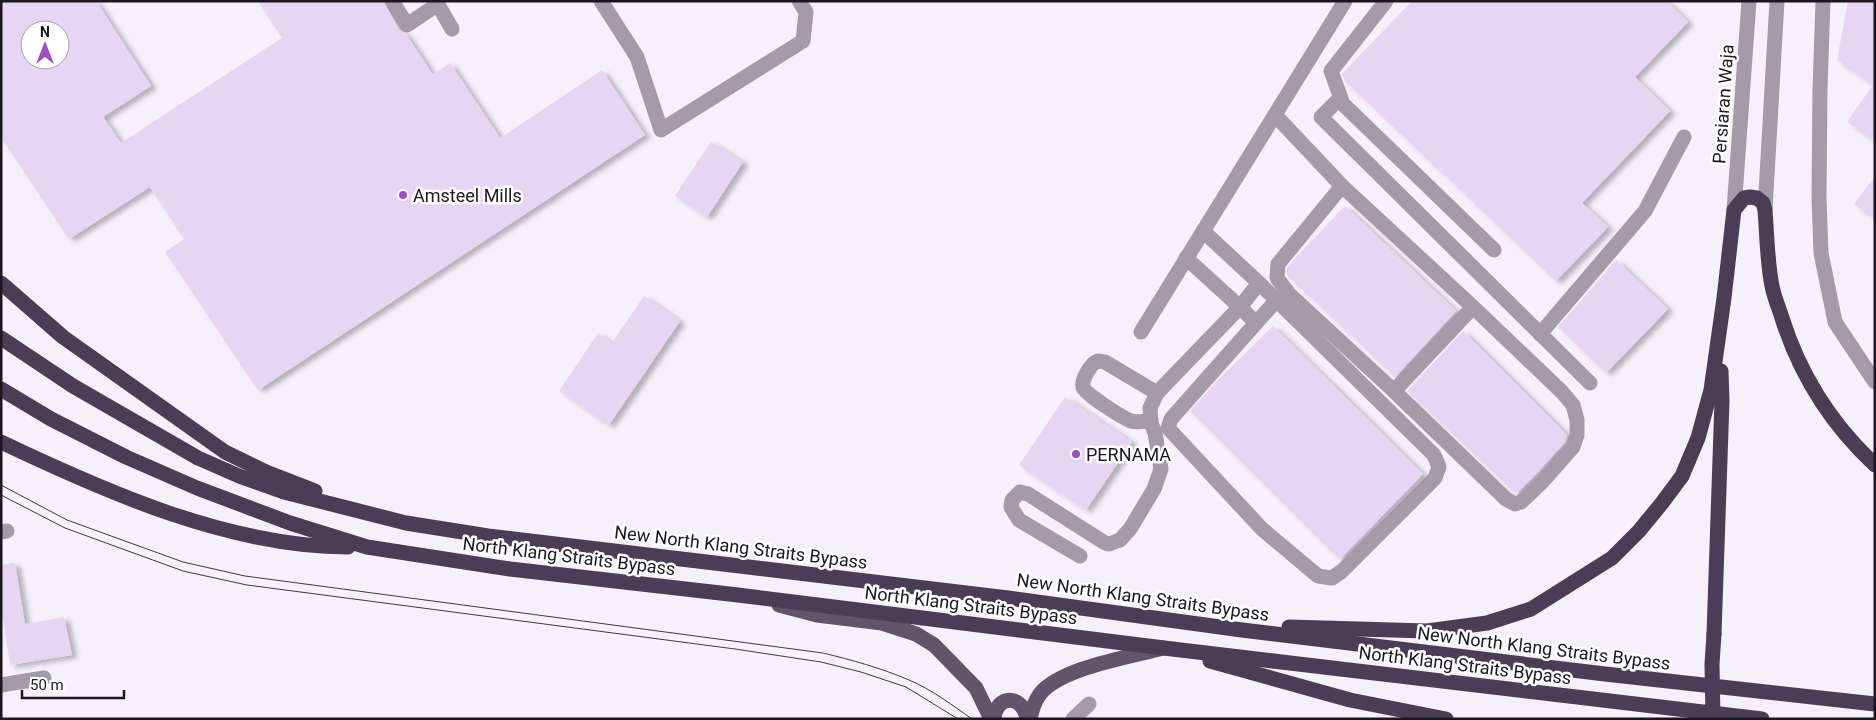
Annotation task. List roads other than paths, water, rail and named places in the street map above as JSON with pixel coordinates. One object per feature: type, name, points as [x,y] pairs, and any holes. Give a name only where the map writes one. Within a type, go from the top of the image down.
[{"type":"highway","points":[[1242,630],[1289,626],[1427,631],[1486,623],[1531,609],[1612,558],[1639,531],[1682,476],[1698,438],[1707,405],[1720,332],[1734,210],[1744,198],[1757,198],[1765,210],[1772,287],[1786,332],[1801,367],[1832,418],[1875,465]]},
{"type":"highway","name":"New North Klang Straits Bypass","points":[[1,283],[63,337],[225,452],[275,475],[406,523]]},
{"type":"highway","points":[[1713,719],[1722,401],[1720,332]]},
{"type":"highway","name":"New North Klang Straits Bypass","points":[[1,338],[73,386],[198,458],[239,476],[284,492],[406,523],[488,536],[1008,598],[1242,630],[1741,690],[1875,704]]},
{"type":"highway","name":"North Klang Straits Bypass","points":[[1,389],[52,419],[197,488],[290,523],[367,547],[510,569],[1762,719]]},
{"type":"highway","points":[[1,442],[128,498],[214,528],[265,539],[338,547],[367,547]]},
{"type":"highway","name":"North Klang Straits Bypass","points":[[1164,648],[1350,700],[1446,719]]},
{"type":"highway","points":[[1854,702],[1875,696]]},
{"type":"main road","points":[[738,595],[817,615],[882,623],[916,634],[934,645],[976,688],[992,719]]},
{"type":"main road","points":[[1028,719],[1034,703],[1041,692],[1073,672],[1164,648]]},
{"type":"main road","points":[[992,719],[1000,704],[1014,700],[1021,703],[1028,719]]},
{"type":"street","points":[[392,1],[407,25],[437,3],[452,29]]},
{"type":"street","points":[[600,1],[637,56],[661,130],[803,41],[806,12],[799,1]]},
{"type":"street","points":[[1140,332],[1346,1]]},
{"type":"street","points":[[1386,1],[1331,71],[1340,98],[1343,104],[1494,250]]},
{"type":"street","name":"Persiaran Waja","points":[[1734,210],[1749,1]]},
{"type":"street","points":[[1765,210],[1777,1]]},
{"type":"street","points":[[1824,1],[1820,98],[1819,198],[1821,253],[1835,322],[1875,382]]},
{"type":"street","points":[[1340,98],[1321,117],[1590,383]]},
{"type":"street","points":[[1276,115],[1342,186],[1548,378],[1573,405],[1578,420],[1577,435],[1573,447],[1542,482],[1521,502],[1511,503],[1289,294],[1277,278],[1278,264],[1342,186]]},
{"type":"street","points":[[1540,334],[1645,211],[1684,137]]},
{"type":"street","points":[[1203,231],[1259,283],[1434,455],[1439,467],[1435,478],[1342,571],[1332,578],[1318,576],[1262,529],[1168,428],[1171,419],[1276,301]]},
{"type":"street","points":[[1186,258],[1256,323]]},
{"type":"street","points":[[1080,556],[1019,520],[1011,507],[1012,500],[1020,492],[1028,494],[1104,543],[1109,544],[1120,540],[1130,529],[1154,489],[1161,469],[1150,408],[1157,393],[1240,307],[1259,283]]},
{"type":"street","points":[[1394,391],[1473,307]]},
{"type":"street","points":[[1151,420],[1135,421],[1126,418],[1090,395],[1084,390],[1083,383],[1093,364],[1099,361],[1106,362],[1157,393]]},
{"type":"street","points":[[1,685],[44,678]]},
{"type":"street","points":[[1073,719],[1089,704]]},
{"type":"tram line","points":[[1,485],[67,520],[183,562],[245,576],[823,653],[909,680],[933,693],[972,719]]},
{"type":"tram line","points":[[1,495],[65,528],[183,571],[247,585],[821,662],[861,672],[906,687],[958,719]]},
{"type":"place","name":"Amsteel Mills","points":[[403,195]]},
{"type":"place","name":"PERNAMA","points":[[1076,454]]}]
